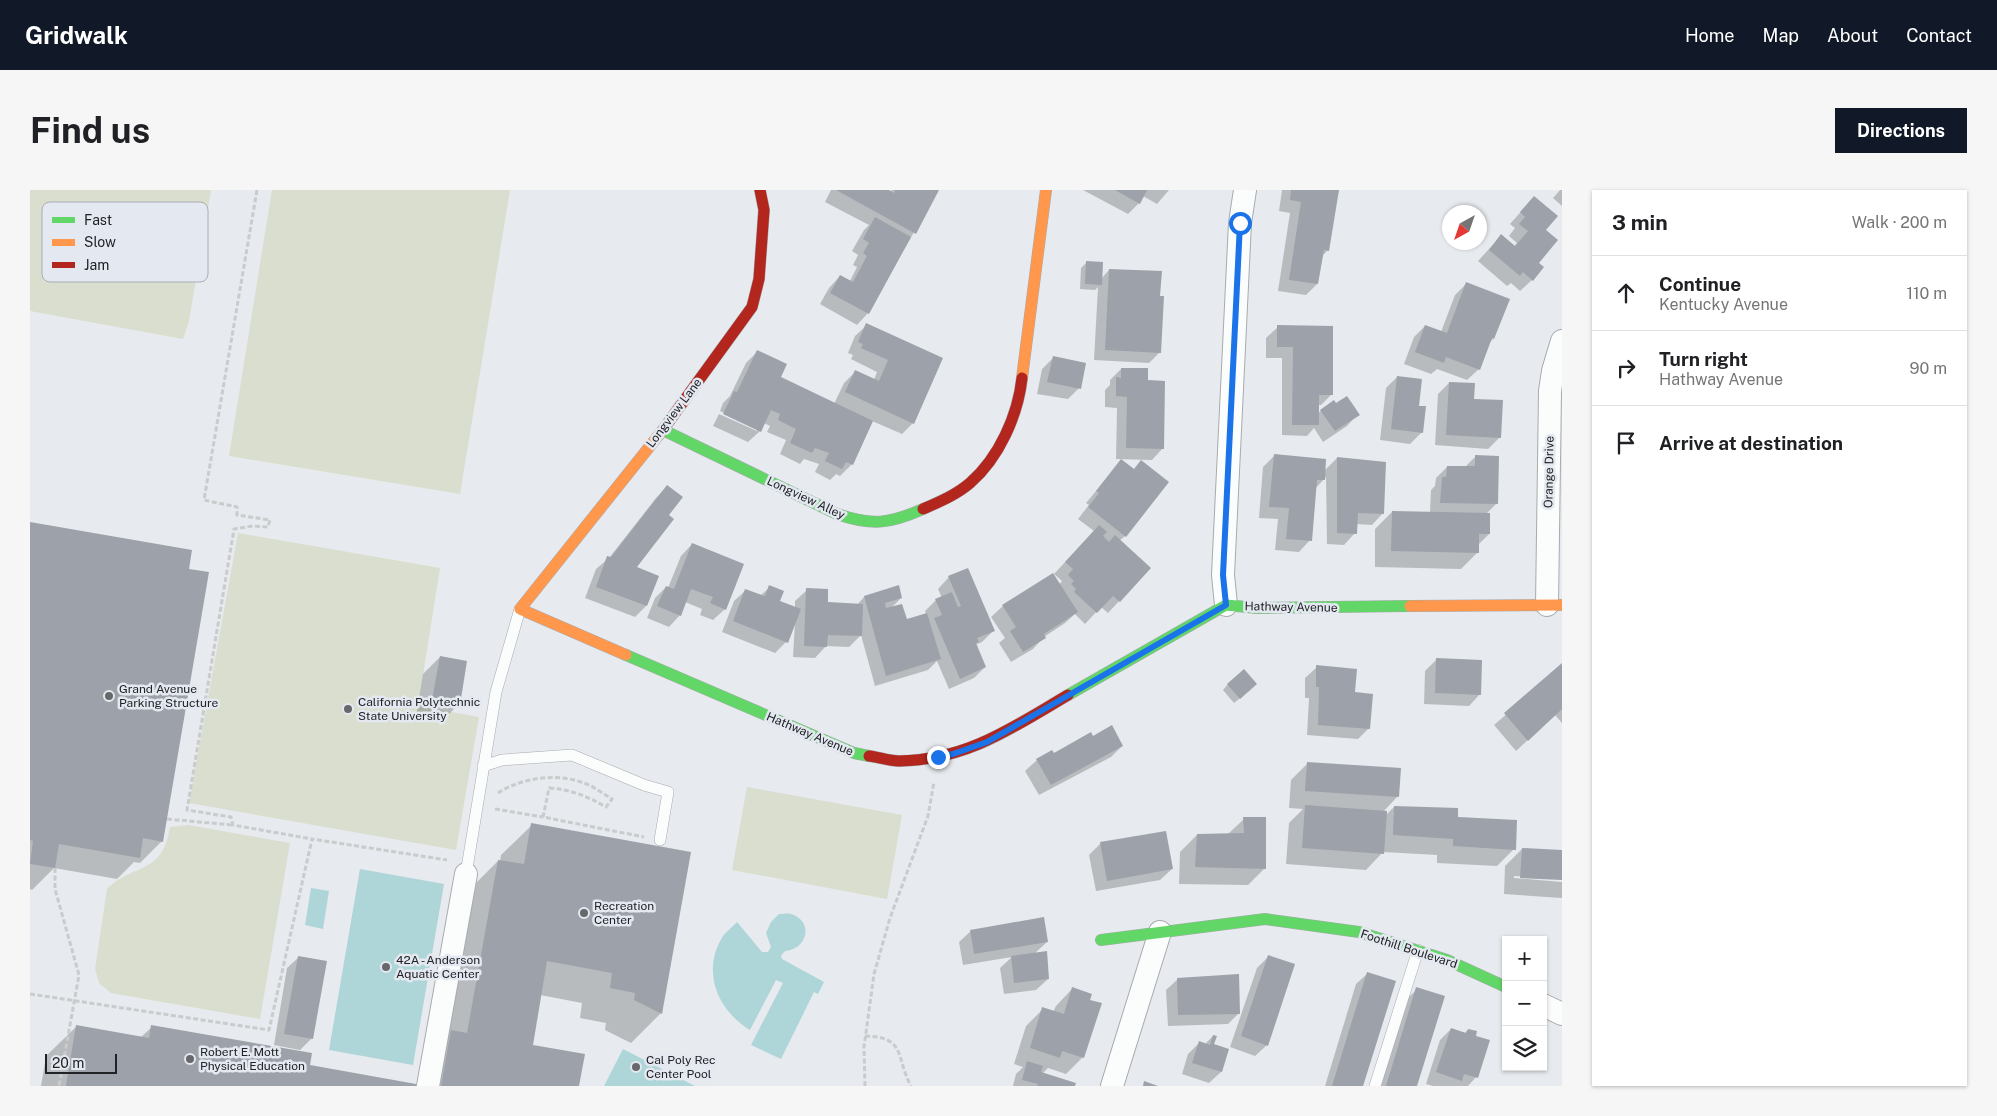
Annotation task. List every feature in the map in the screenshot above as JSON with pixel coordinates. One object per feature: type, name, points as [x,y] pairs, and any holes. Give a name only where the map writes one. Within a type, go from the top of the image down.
[{"type":"street","name":"Longview Lane","points":[[520,609],[662,430],[752,307],[760,279],[764,210],[760,190]]},
{"type":"street","name":"Longview Alley","points":[[662,430],[837,514],[858,521],[882,524],[900,520],[960,492],[975,479],[990,460],[1012,417],[1020,396],[1046,190]]},
{"type":"street","points":[[1226,605],[1223,575],[1240,223],[1245,190]]},
{"type":"street","name":"Orange Drive","points":[[1554,605],[1550,391],[1553,371],[1562,341]]},
{"type":"street","name":"Hathway Avenue","points":[[520,609],[854,754],[898,761],[953,754],[987,742],[1226,605],[1257,608],[1554,605]]},
{"type":"street","points":[[428,1086],[466,869]]},
{"type":"street","name":"Foothill Boulevard","points":[[1101,940],[1265,919],[1359,932],[1447,960],[1502,985]]},
{"type":"street","points":[[1112,1086],[1160,932]]},
{"type":"street","points":[[1547,1007],[1562,1014]]},
{"type":"lane","points":[[466,869],[496,692],[520,609]]},
{"type":"lane","points":[[483,766],[502,760],[536,756],[572,755],[644,785],[668,792],[660,840]]},
{"type":"lane","points":[[1374,1086],[1418,950]]},
{"type":"path","points":[[233,825],[231,817],[187,810],[234,529],[253,526],[268,528],[270,520],[237,515],[237,507],[204,500],[257,190]]},
{"type":"path","points":[[865,1086],[866,1036],[874,974],[890,918],[928,816],[938,757]]},
{"type":"path","points":[[493,796],[524,780],[548,778],[581,781],[612,799],[606,807],[587,795],[572,790],[549,788],[544,817]]},
{"type":"path","points":[[476,808],[491,808],[492,802]]},
{"type":"path","points":[[501,810],[660,840]]},
{"type":"path","points":[[167,819],[233,825],[466,869]]},
{"type":"path","points":[[30,994],[269,1030],[312,839]]},
{"type":"path","points":[[55,868],[55,889],[80,976],[59,1086]]},
{"type":"path","points":[[866,1036],[891,1040],[898,1051],[903,1069],[911,1086]]},
{"type":"green space","points":[[30,190],[211,190],[208,208],[208,202],[42,202],[42,282],[196,282],[189,321],[183,339],[30,311]]},
{"type":"green space","points":[[272,190],[510,190],[460,494],[229,456]]},
{"type":"green space","points":[[238,533],[440,568],[418,706],[479,717],[456,850],[189,803]]},
{"type":"green space","points":[[747,787],[902,815],[887,899],[732,870]]},
{"type":"green space","points":[[188,825],[290,843],[260,1019],[111,993],[99,983],[95,969],[107,889],[117,881],[154,861],[161,854],[170,827]]},
{"type":"water","name":"42A - Anderson Aquatic Center","points":[[360,869],[444,884],[413,1065],[329,1050]]},
{"type":"water","points":[[311,888],[329,891],[323,929],[305,925]]},
{"type":"water","points":[[779,914],[790,914],[798,918],[803,922],[805,928],[803,940],[793,949],[785,951],[781,956],[782,959],[824,982],[818,994],[814,992],[781,1059],[751,1045],[783,983],[776,980],[750,1030],[738,1022],[721,1001],[713,976],[716,949],[723,936],[737,922],[762,952],[768,952],[771,947],[766,933],[771,922]]},
{"type":"water","name":"Cal Poly Rec Center Pool","points":[[623,1049],[695,1086],[604,1086]]},
{"type":"building","points":[[836,190],[889,190],[894,193],[895,190],[939,190],[916,234]]},
{"type":"building","points":[[1115,190],[1147,190],[1140,204]]},
{"type":"building","points":[[1291,190],[1339,190],[1329,251],[1324,250],[1318,284],[1289,280],[1301,202],[1290,200]]},
{"type":"building","points":[[1534,196],[1558,216],[1546,230],[1558,240],[1539,263],[1544,267],[1533,281],[1523,272],[1520,276],[1489,250],[1501,234],[1515,246],[1528,231],[1519,224],[1525,217],[1520,212]]},
{"type":"building","points":[[875,217],[911,237],[869,314],[830,293],[840,275],[853,282],[867,256],[863,253],[869,243],[863,239]]},
{"type":"building","points":[[1086,261],[1103,262],[1102,285],[1085,284]]},
{"type":"building","points":[[1109,269],[1162,271],[1160,296],[1164,296],[1161,353],[1105,350]]},
{"type":"building","points":[[1466,282],[1510,299],[1480,370],[1446,357],[1444,363],[1415,352],[1425,325],[1447,333]]},
{"type":"building","points":[[866,323],[943,358],[914,424],[845,392],[855,370],[879,381],[888,360],[861,348],[863,344],[858,342]]},
{"type":"building","points":[[1277,325],[1333,326],[1333,395],[1319,395],[1319,425],[1292,425],[1293,347],[1277,347]]},
{"type":"building","points":[[757,350],[787,364],[781,377],[873,421],[853,465],[846,462],[842,469],[825,461],[829,453],[815,448],[812,453],[790,443],[796,429],[778,420],[780,414],[771,410],[761,432],[723,414],[734,391],[737,392]]},
{"type":"building","points":[[1053,356],[1086,363],[1081,389],[1047,382]]},
{"type":"building","points":[[1121,368],[1148,368],[1148,380],[1165,381],[1164,449],[1126,448],[1127,397],[1116,396],[1116,377],[1121,378]]},
{"type":"building","points":[[1397,376],[1422,379],[1419,406],[1426,406],[1423,433],[1391,429]]},
{"type":"building","points":[[1449,382],[1475,383],[1474,399],[1503,400],[1501,438],[1446,435]]},
{"type":"building","points":[[1347,396],[1360,415],[1335,431],[1320,410],[1334,400],[1336,403]]},
{"type":"building","points":[[1274,454],[1326,459],[1325,480],[1317,480],[1312,541],[1286,539],[1289,508],[1269,507]]},
{"type":"building","points":[[1475,455],[1499,456],[1498,504],[1440,503],[1442,477],[1446,477],[1447,466],[1475,466]]},
{"type":"building","points":[[1337,457],[1386,462],[1384,514],[1358,513],[1357,534],[1337,533]]},
{"type":"building","points":[[1121,459],[1134,469],[1141,460],[1169,482],[1126,537],[1088,507],[1099,493],[1096,491]]},
{"type":"building","points":[[667,485],[683,497],[669,515],[674,519],[637,567],[659,576],[647,606],[596,587],[607,556],[611,557]]},
{"type":"building","points":[[1392,511],[1490,513],[1490,534],[1479,534],[1479,553],[1391,551]]},
{"type":"building","name":"Grand Avenue Parking Structure","points":[[30,522],[192,550],[189,569],[209,572],[163,842],[143,838],[140,858],[59,844],[55,868],[30,864],[33,841],[30,840]]},
{"type":"building","points":[[1099,525],[1107,532],[1103,536],[1109,542],[1115,535],[1151,568],[1120,602],[1113,596],[1097,613],[1074,592],[1076,589],[1071,584],[1074,581],[1068,575],[1073,569],[1065,562]]},
{"type":"building","points":[[692,543],[744,564],[726,610],[710,603],[713,597],[691,589],[681,616],[657,606],[666,586],[674,589]]},
{"type":"building","points":[[968,568],[995,631],[977,638],[979,642],[976,643],[986,667],[960,679],[934,618],[942,615],[935,599],[952,592],[958,607],[961,606],[948,576]]},
{"type":"building","points":[[1053,573],[1078,612],[1044,634],[1046,638],[1023,652],[1010,631],[1016,627],[1002,605]]},
{"type":"building","points":[[769,585],[784,591],[780,601],[801,609],[788,643],[733,621],[745,589],[765,596]]},
{"type":"building","points":[[899,585],[902,598],[885,603],[886,608],[902,604],[907,619],[927,613],[941,659],[886,676],[864,596]]},
{"type":"building","points":[[806,588],[828,589],[828,602],[863,604],[862,636],[828,635],[827,647],[804,646]]},
{"type":"building","points":[[440,656],[467,661],[460,705],[432,700]]},
{"type":"building","points":[[1436,658],[1482,660],[1481,695],[1435,693]]},
{"type":"building","points":[[1562,663],[1562,709],[1528,741],[1504,713]]},
{"type":"building","points":[[1316,665],[1357,669],[1355,692],[1373,694],[1370,729],[1318,725],[1319,687],[1316,687]]},
{"type":"building","points":[[1244,669],[1257,684],[1240,699],[1227,684]]},
{"type":"building","points":[[1112,725],[1123,746],[1051,785],[1036,759],[1052,750],[1054,753],[1091,732],[1093,736]]},
{"type":"building","points":[[1307,762],[1401,768],[1399,797],[1305,791]]},
{"type":"building","points":[[1305,805],[1387,811],[1384,854],[1302,848]]},
{"type":"building","points":[[1394,806],[1458,808],[1458,817],[1517,820],[1516,850],[1453,846],[1453,839],[1393,835]]},
{"type":"building","points":[[1243,817],[1266,817],[1266,869],[1195,867],[1197,834],[1244,833]]},
{"type":"building","name":"Recreation Center","points":[[531,823],[691,852],[662,1014],[634,1000],[635,993],[610,988],[612,973],[547,961],[533,1045],[585,1054],[579,1086],[441,1086],[451,1030],[467,1033],[498,860],[524,864]]},
{"type":"building","points":[[1166,831],[1173,869],[1107,881],[1100,842]]},
{"type":"building","points":[[1522,848],[1562,850],[1562,880],[1520,878]]},
{"type":"building","points":[[1044,917],[1048,942],[974,954],[970,930]]},
{"type":"building","points":[[1047,951],[1049,979],[1014,983],[1011,956]]},
{"type":"building","points":[[1268,955],[1295,964],[1268,1046],[1241,1036]]},
{"type":"building","points":[[298,956],[327,961],[313,1039],[284,1034]]},
{"type":"building","points":[[1367,972],[1396,981],[1363,1086],[1332,1086]]},
{"type":"building","points":[[1239,974],[1240,1014],[1178,1015],[1177,978]]},
{"type":"building","points":[[1072,987],[1092,994],[1090,1000],[1102,1003],[1084,1058],[1062,1051],[1060,1058],[1030,1048],[1042,1007],[1064,1014]]},
{"type":"building","points":[[1416,987],[1445,996],[1417,1086],[1386,1086]]},
{"type":"building","name":"Robert E. Mott Physical Education","points":[[76,1025],[149,1038],[151,1025],[312,1053],[310,1065],[416,1084],[416,1086],[66,1086]]},
{"type":"building","points":[[1451,1028],[1466,1033],[1468,1029],[1477,1031],[1476,1036],[1490,1040],[1478,1078],[1464,1074],[1462,1081],[1436,1072]]},
{"type":"building","points":[[1213,1035],[1217,1036],[1214,1044],[1229,1049],[1222,1072],[1192,1063],[1199,1041],[1210,1045]]},
{"type":"building","points":[[1027,1061],[1043,1066],[1041,1072],[1076,1083],[1075,1086],[1037,1086],[1038,1084],[1022,1080]]},
{"type":"building","points":[[1144,1081],[1158,1086],[1143,1086]]},
{"type":"traffic: fast","points":[[663,430],[837,514],[849,518],[880,522],[900,518],[923,509]]},
{"type":"traffic: fast","points":[[1068,695],[1226,605],[1257,608],[1410,606]]},
{"type":"traffic: fast","points":[[626,655],[854,753],[869,756]]},
{"type":"traffic: fast","points":[[1101,940],[1265,919],[1359,932],[1447,960],[1502,985]]},
{"type":"traffic: slow","points":[[1022,378],[1046,190]]},
{"type":"traffic: slow","points":[[626,655],[520,609],[662,431]]},
{"type":"traffic: slow","points":[[1410,606],[1562,605]]},
{"type":"traffic: jam","points":[[662,431],[752,307],[759,279],[764,210],[760,190]]},
{"type":"traffic: jam","points":[[923,509],[965,487],[990,461],[998,449],[1011,421],[1020,392],[1022,378]]},
{"type":"traffic: jam","points":[[869,756],[899,761],[946,755],[988,740],[1068,695]]},
{"type":"place","name":"Grand Avenue Parking Structure","points":[[109,696]]},
{"type":"place","name":"California Polytechnic State University","points":[[348,709]]},
{"type":"place","name":"Recreation Center","points":[[584,913]]},
{"type":"place","name":"42A - Anderson Aquatic Center","points":[[386,967]]},
{"type":"place","name":"Robert E. Mott Physical Education","points":[[190,1059]]},
{"type":"place","name":"Cal Poly Rec Center Pool","points":[[636,1067]]},
{"type":"route","points":[[938,757],[953,754],[987,742],[1226,605],[1223,575],[1240,223]]}]
